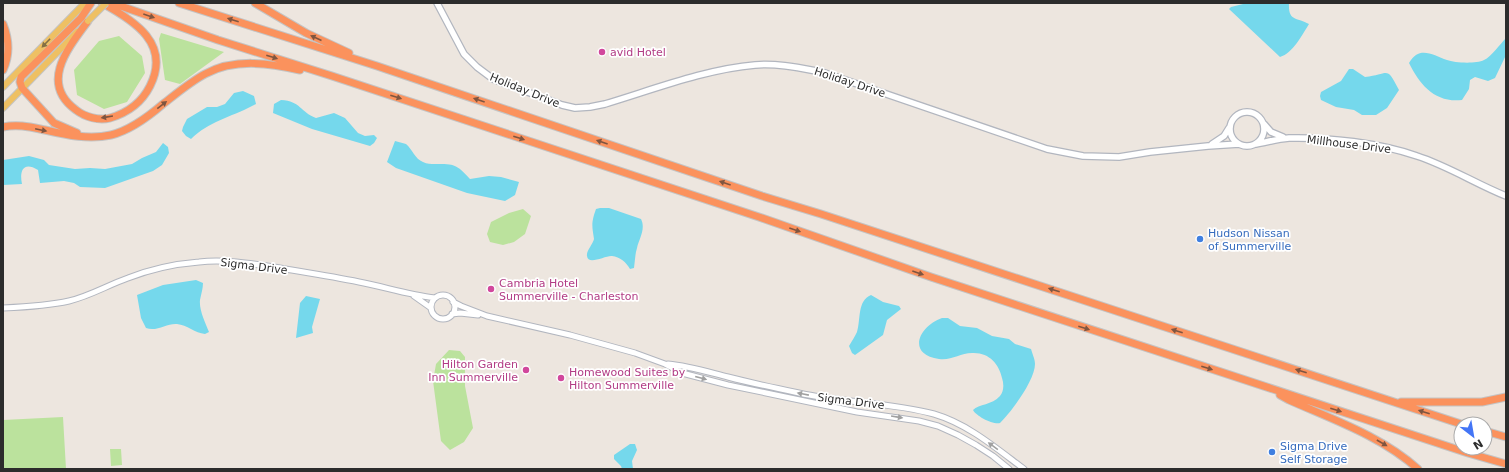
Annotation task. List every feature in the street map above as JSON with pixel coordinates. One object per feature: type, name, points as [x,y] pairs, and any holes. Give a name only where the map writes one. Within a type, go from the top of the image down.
[{"type":"highway","points":[[89,138],[67,130],[54,123],[22,88],[20,82],[21,77],[86,19],[101,3],[123,14],[136,24],[151,43],[156,54],[157,66],[154,77],[148,91],[139,102],[126,111],[109,118],[93,118],[79,113],[67,104],[57,77],[59,66],[67,48],[86,19],[91,3]]},
{"type":"highway","points":[[112,3],[218,40],[332,76],[759,217],[931,277],[1272,390],[1506,464]]},
{"type":"highway","points":[[179,3],[377,66],[762,196],[1453,421]]},
{"type":"highway","points":[[255,3],[306,33],[377,66]]},
{"type":"highway","points":[[3,24],[7,34],[8,49],[6,65],[3,70]]},
{"type":"highway","points":[[3,127],[22,126],[69,136],[89,138],[112,135],[132,126],[150,115],[204,74],[230,65],[268,64],[332,76]]},
{"type":"highway","points":[[1272,390],[1289,400],[1367,434],[1390,447],[1418,469]]},
{"type":"highway","points":[[1394,402],[1482,402],[1506,397]]},
{"type":"highway","points":[[1493,433],[1506,437]]},
{"type":"main road","points":[[3,87],[85,3]]},
{"type":"main road","points":[[86,19],[106,3]]},
{"type":"main road","name":"Holiday Drive","points":[[437,3],[464,54],[477,68],[493,80],[562,105],[575,108],[605,104],[712,72],[756,65],[794,67],[822,72],[1047,149],[1083,156],[1119,157],[1150,152],[1239,144]]},
{"type":"main road","points":[[3,108],[22,88]]},
{"type":"main road","points":[[1263,123],[1263,135],[1256,144],[1250,146],[1239,144],[1232,137],[1230,126],[1235,117],[1245,112],[1256,115],[1263,123],[1270,132],[1277,136],[1289,138]]},
{"type":"main road","name":"Holiday Drive","points":[[1208,146],[1216,143],[1224,136],[1230,126]]},
{"type":"main road","name":"Millhouse Drive","points":[[1256,144],[1289,138],[1357,143],[1396,149],[1439,164],[1506,196]]},
{"type":"street","name":"Sigma Drive","points":[[3,308],[34,307],[70,300],[148,271],[172,265],[201,261],[233,262],[264,266],[365,283],[413,296],[435,298]]},
{"type":"street","points":[[445,295],[454,302],[452,314],[446,318],[433,314],[431,308],[435,298],[438,296],[445,295]]},
{"type":"street","name":"Sigma Drive","points":[[413,296],[431,308]]},
{"type":"street","name":"Sigma Drive","points":[[454,302],[487,316]]},
{"type":"street","name":"Sigma Drive","points":[[452,314],[460,313],[487,316],[603,344],[666,364],[682,373],[728,385],[845,409],[911,419],[938,426],[958,435],[992,456],[1009,469]]},
{"type":"street","name":"Sigma Drive","points":[[666,364],[682,365],[801,394],[845,401],[900,407],[935,415],[972,431],[1024,469]]},
{"type":"street","points":[[845,401],[845,409]]},
{"type":"street","points":[[1000,462],[1006,455]]},
{"type":"green space","points":[[161,33],[224,52],[180,84],[165,80],[159,39]]},
{"type":"green space","points":[[119,36],[142,56],[145,73],[127,102],[104,109],[77,95],[74,70],[99,41]]},
{"type":"green space","points":[[523,209],[531,216],[525,234],[514,242],[503,245],[490,242],[487,234],[491,222],[509,213]]},
{"type":"green space","points":[[449,350],[460,351],[465,357],[465,386],[473,428],[464,442],[450,450],[441,441],[433,381],[436,364]]},
{"type":"green space","points":[[63,417],[66,469],[3,469],[3,420]]},
{"type":"green space","points":[[110,449],[121,449],[122,465],[111,466]]},
{"type":"water","points":[[1247,3],[1289,3],[1289,9],[1292,16],[1309,24],[1293,48],[1285,55],[1280,57],[1229,9],[1231,7]]},
{"type":"water","points":[[1506,38],[1506,55],[1495,78],[1488,81],[1475,77],[1470,80],[1469,89],[1462,100],[1444,99],[1430,91],[1423,85],[1409,63],[1413,57],[1422,53],[1431,54],[1455,62],[1471,63],[1484,60],[1490,56]]},
{"type":"water","points":[[1349,69],[1353,69],[1365,77],[1386,73],[1392,77],[1399,90],[1387,108],[1376,115],[1362,115],[1354,110],[1336,107],[1321,100],[1321,92],[1341,81]]},
{"type":"water","points":[[243,91],[254,96],[256,104],[212,124],[191,139],[182,131],[187,119],[207,107],[217,107],[225,104],[234,93]]},
{"type":"water","points":[[281,100],[293,102],[311,116],[316,118],[334,113],[345,118],[358,133],[365,136],[374,135],[377,138],[370,146],[312,129],[273,113],[274,104]]},
{"type":"water","points":[[395,141],[406,144],[420,161],[429,164],[447,164],[455,166],[470,179],[489,176],[501,177],[519,182],[515,195],[505,201],[467,193],[396,168],[387,162]]},
{"type":"water","points":[[163,143],[168,147],[169,153],[162,165],[153,171],[105,188],[80,187],[74,183],[64,181],[40,183],[38,170],[29,166],[24,168],[22,171],[22,184],[3,185],[3,160],[29,156],[44,160],[49,165],[75,169],[105,169],[132,164],[156,152]]},
{"type":"water","points":[[609,208],[641,219],[643,226],[636,250],[634,268],[630,269],[627,264],[618,257],[609,256],[594,260],[588,259],[588,252],[594,239],[592,227],[593,218],[596,209]]},
{"type":"water","points":[[196,280],[203,283],[200,308],[209,332],[205,334],[201,333],[177,324],[154,329],[146,328],[141,318],[137,295],[163,285]]},
{"type":"water","points":[[871,295],[883,302],[899,306],[901,309],[887,320],[883,335],[855,355],[852,353],[849,346],[857,332],[863,301]]},
{"type":"water","points":[[306,296],[320,299],[312,327],[313,333],[296,338],[300,303]]},
{"type":"water","points":[[942,318],[948,318],[960,326],[977,328],[992,336],[1009,339],[1015,344],[1031,349],[1035,364],[1034,371],[1027,387],[1011,411],[1000,423],[993,423],[985,420],[973,410],[997,399],[1002,392],[1003,383],[1001,373],[992,360],[978,353],[963,354],[948,359],[939,359],[922,352],[919,346],[922,333],[927,327]]},
{"type":"water","points":[[630,444],[635,444],[637,450],[632,461],[633,469],[622,469],[614,459],[614,455]]},
{"type":"place","name":"avid Hotel","points":[[602,52]]},
{"type":"place","name":"Hudson Nissan of Summerville","points":[[1200,239]]},
{"type":"place","name":"Cambria Hotel Summerville - Charleston","points":[[491,289]]},
{"type":"place","name":"Hilton Garden Inn Summerville","points":[[526,370]]},
{"type":"place","name":"Homewood Suites by Hilton Summerville","points":[[561,378]]},
{"type":"place","name":"Sigma Drive Self Storage","points":[[1272,452]]}]
